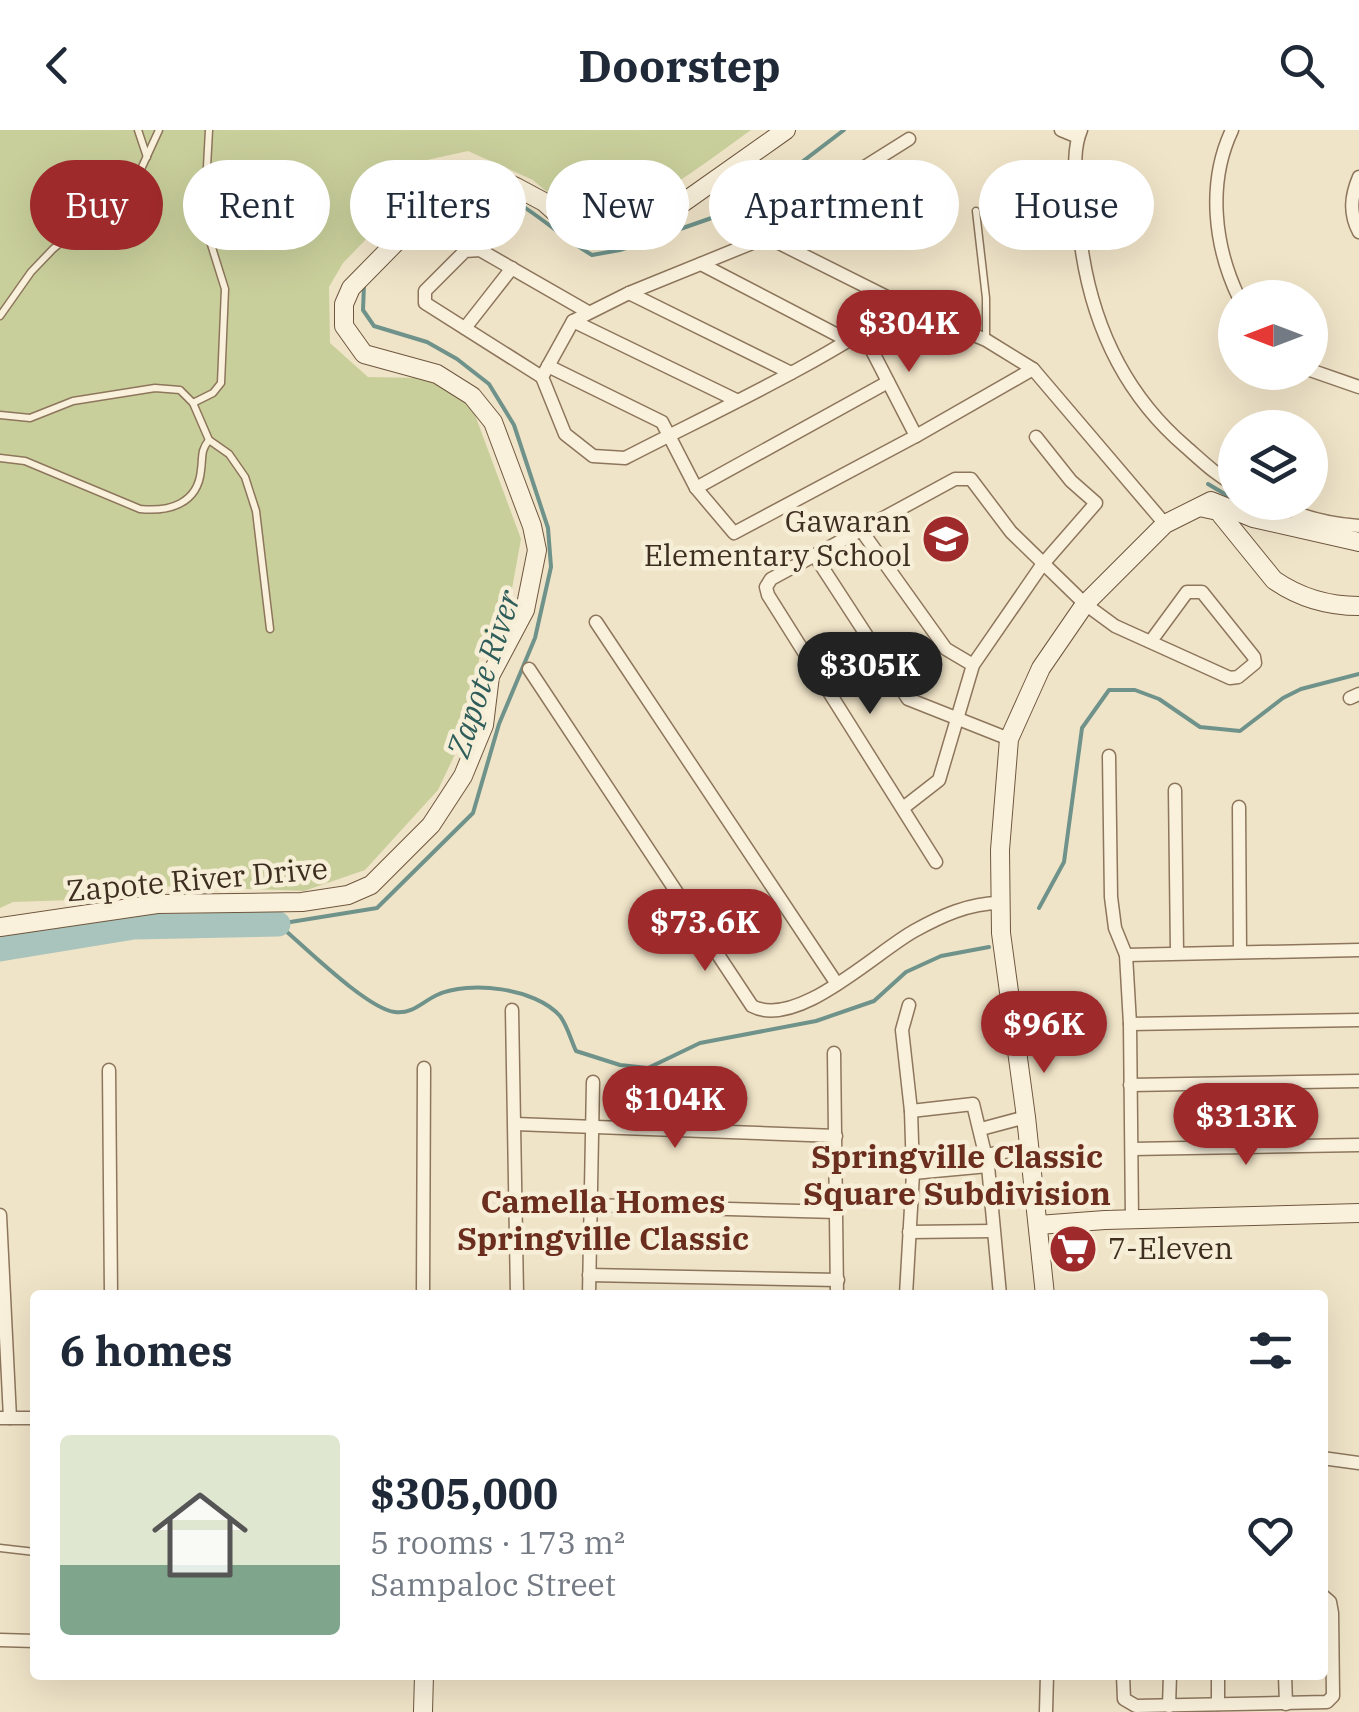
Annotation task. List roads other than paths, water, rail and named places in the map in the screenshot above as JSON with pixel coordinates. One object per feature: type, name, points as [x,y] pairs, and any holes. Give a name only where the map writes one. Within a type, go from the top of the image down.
[{"type":"street","name":"Zapote River Drive","points":[[0,927],[157,904],[302,902],[348,894],[371,884],[431,825],[452,795],[484,726],[490,676],[525,610],[537,550],[494,422],[457,384],[437,374],[364,354],[344,326],[344,304],[351,288],[408,229],[440,182],[456,172],[477,170],[516,187],[544,202],[582,236],[606,239],[667,214],[786,130]]},
{"type":"street","points":[[1061,130],[1079,134],[1075,162],[1083,271],[1122,373],[1160,426],[1218,475]]},
{"type":"street","points":[[1232,130],[1219,168],[1217,229],[1233,280]]},
{"type":"street","points":[[875,160],[908,139]]},
{"type":"street","points":[[1359,177],[1351,211],[1359,232]]},
{"type":"street","points":[[588,312],[472,249],[465,251],[425,291],[426,303],[466,328],[545,371],[662,422],[696,488],[729,529],[740,532],[1034,369]]},
{"type":"street","points":[[737,250],[629,293],[573,321],[545,371],[565,434],[594,456],[624,458],[864,333],[902,305]]},
{"type":"street","points":[[791,250],[902,305],[986,340],[1034,369],[1165,524]]},
{"type":"street","points":[[701,264],[847,340]]},
{"type":"street","points":[[466,328],[512,268]]},
{"type":"street","points":[[629,293],[791,373]]},
{"type":"street","points":[[573,321],[736,400]]},
{"type":"street","points":[[864,333],[916,436]]},
{"type":"street","points":[[1328,376],[1359,387]]},
{"type":"street","points":[[696,488],[888,382]]},
{"type":"street","points":[[904,808],[939,780],[973,665],[1042,565],[1096,503],[1071,481],[1036,437]]},
{"type":"street","points":[[936,862],[768,595],[766,586],[771,579],[955,478],[971,478],[1042,565],[1115,626],[1214,674],[1238,676],[1255,663],[1202,592],[1187,592],[1150,641]]},
{"type":"street","points":[[1044,1290],[1026,1117],[1000,934],[1000,850],[1009,738],[1041,668],[1085,604],[1165,524],[1211,500],[1266,521],[1359,542]]},
{"type":"street","points":[[1199,507],[1218,511],[1274,580],[1286,588],[1339,606],[1359,606]]},
{"type":"street","points":[[1324,520],[1359,526]]},
{"type":"street","points":[[861,530],[946,649],[973,665]]},
{"type":"street","points":[[815,556],[908,699],[1009,738]]},
{"type":"street","points":[[596,622],[838,984]]},
{"type":"street","points":[[529,669],[752,1006],[761,1011],[790,1008],[852,978],[910,934],[971,905],[1000,903]]},
{"type":"street","points":[[1109,756],[1111,897],[1115,928],[1126,956],[1130,1024],[1132,1220]]},
{"type":"street","points":[[1175,790],[1177,953]]},
{"type":"street","points":[[1239,808],[1240,952]]},
{"type":"street","points":[[1126,956],[1359,950]]},
{"type":"street","points":[[906,1290],[912,1111],[902,1030],[910,1005]]},
{"type":"street","points":[[512,1010],[518,1290]]},
{"type":"street","points":[[1130,1024],[1359,1020]]},
{"type":"street","points":[[834,1052],[837,1290]]},
{"type":"street","points":[[423,1290],[424,1068]]},
{"type":"street","points":[[109,1070],[111,1290]]},
{"type":"street","points":[[1130,1085],[1359,1081]]},
{"type":"street","points":[[590,1290],[594,1082]]},
{"type":"street","points":[[912,1111],[973,1104],[986,1161],[999,1290]]},
{"type":"street","points":[[981,1129],[1026,1117]]},
{"type":"street","points":[[515,1124],[836,1136]]},
{"type":"street","points":[[1132,1149],[1359,1144]]},
{"type":"street","points":[[913,1173],[986,1161],[1029,1148]]},
{"type":"street","points":[[590,1206],[837,1212]]},
{"type":"street","points":[[1038,1225],[1359,1214]]},
{"type":"street","points":[[0,1216],[5,1418]]},
{"type":"street","points":[[909,1232],[993,1231]]},
{"type":"street","points":[[590,1275],[838,1280]]},
{"type":"street","points":[[1328,1459],[1359,1463]]},
{"type":"street","points":[[1328,1600],[1328,1628]]},
{"type":"street","points":[[0,1640],[30,1641]]},
{"type":"street","points":[[1123,1680],[1128,1704],[1286,1704],[1330,1700],[1328,1661]]},
{"type":"street","points":[[423,1712],[424,1680]]},
{"type":"street","points":[[1046,1712],[1047,1680]]},
{"type":"street","points":[[1169,1706],[1170,1680]]},
{"type":"street","points":[[1218,1680],[1218,1704]]},
{"type":"street","points":[[1285,1680],[1286,1704]]},
{"type":"lane","points":[[138,130],[147,158]]},
{"type":"lane","points":[[0,316],[53,249],[136,180],[158,130]]},
{"type":"lane","points":[[192,403],[213,393],[221,383],[225,290],[204,222],[209,130]]},
{"type":"lane","points":[[976,212],[986,298],[986,340]]},
{"type":"lane","points":[[0,415],[30,418],[73,401],[156,388],[180,390],[192,403],[209,440],[229,454],[245,477],[256,511],[270,629]]},
{"type":"lane","points":[[0,458],[24,461],[140,509],[153,510],[188,500],[196,490],[202,448],[209,440]]},
{"type":"lane","points":[[0,1548],[30,1551]]},
{"type":"waterway","name":"Zapote River","points":[[526,209],[592,255],[620,250],[743,207],[844,130]]},
{"type":"waterway","name":"Zapote River","points":[[278,924],[377,908],[473,813],[499,724],[535,638],[551,567],[548,528],[514,425],[489,384],[427,342],[374,326],[363,310],[364,285]]},
{"type":"waterway","points":[[1208,484],[1218,490]]},
{"type":"waterway","points":[[1039,908],[1064,862],[1082,728],[1109,690],[1135,690],[1159,699],[1200,727],[1240,731],[1301,689],[1359,674]]},
{"type":"waterway","name":"Zapote River","points":[[0,949],[134,927],[278,924]]},
{"type":"waterway","points":[[279,925],[353,989],[383,1008],[407,1011],[450,990],[502,989],[549,1006],[560,1016],[576,1051],[620,1065],[648,1068],[700,1043],[816,1021],[874,1001],[906,972],[941,956],[989,947]]},
{"type":"place","name":"Gawaran Elementary School","points":[[946,539]]},
{"type":"place","name":"7-Eleven","points":[[1073,1249]]},
{"type":"district","name":"Springville Classic Square Subdivision","points":[[957,1176]]},
{"type":"district","name":"Camella Homes Springville Classic","points":[[603,1220]]}]
